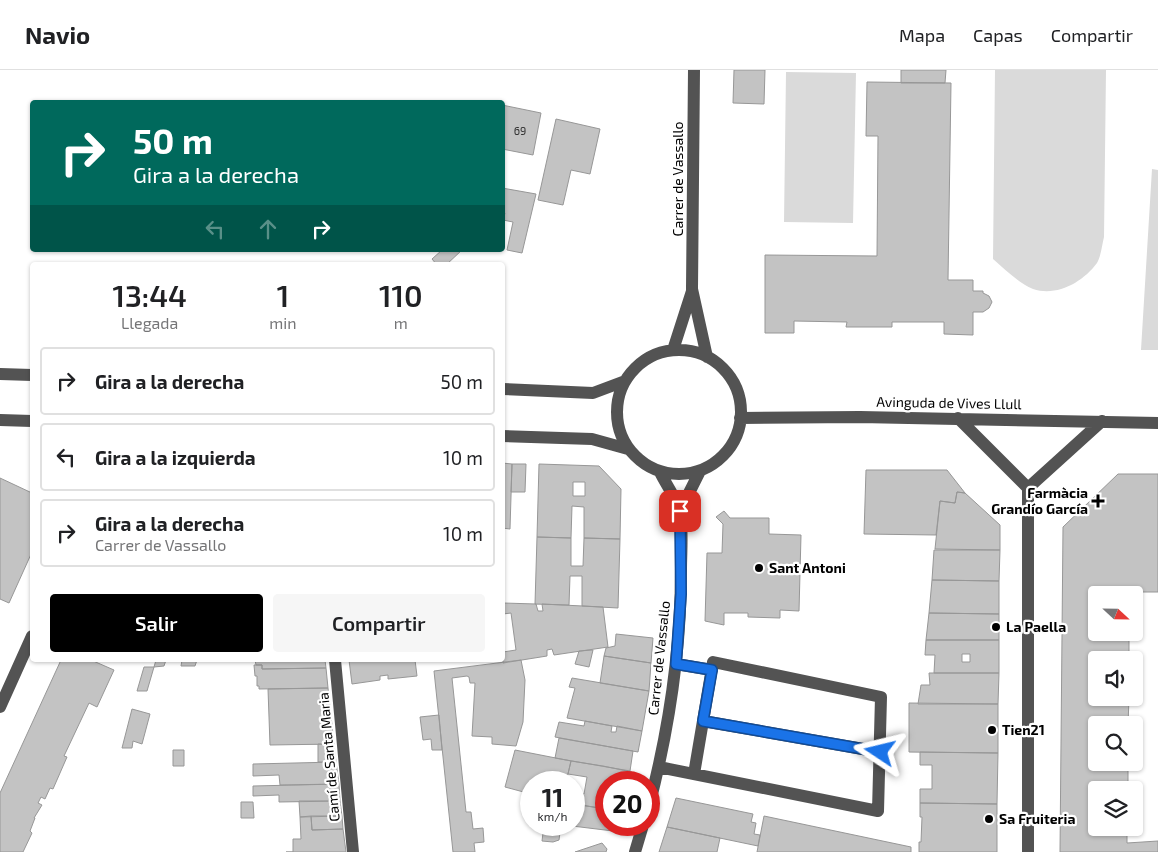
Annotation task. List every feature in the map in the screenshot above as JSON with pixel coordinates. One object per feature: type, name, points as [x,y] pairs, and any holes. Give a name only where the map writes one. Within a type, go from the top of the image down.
[{"type":"street","name":"Carrer de Vassallo","points":[[694,70],[692,289],[707,357]]},
{"type":"street","name":"Carrer de Vassallo","points":[[673,350],[692,289]]},
{"type":"street","points":[[673,350],[691,351],[707,357],[719,365],[729,376],[736,389],[740,403],[740,418],[736,435],[728,450],[715,462],[700,471],[680,474],[660,472],[642,463],[628,449],[618,427],[617,403],[625,381],[638,366],[654,355],[673,350]]},
{"type":"street","points":[[0,374],[30,375]]},
{"type":"street","points":[[505,389],[593,393],[625,381]]},
{"type":"street","name":"Avinguda de Vives Llull","points":[[740,418],[958,418],[1158,424]]},
{"type":"street","points":[[958,418],[1028,488],[1028,852]]},
{"type":"street","points":[[0,420],[30,420]]},
{"type":"street","points":[[1028,488],[1102,421]]},
{"type":"street","points":[[505,436],[592,439],[628,449]]},
{"type":"street","points":[[680,511],[700,471]]},
{"type":"street","points":[[660,472],[680,511]]},
{"type":"street","name":"Carrer de Vassallo","points":[[658,771],[668,723],[676,664],[681,594],[680,511]]},
{"type":"street","points":[[0,707],[30,640]]},
{"type":"street","name":"Camí de Santa Maria","points":[[335,662],[353,852]]},
{"type":"street","points":[[659,767],[878,811],[881,697],[713,662],[694,774]]},
{"type":"street","points":[[676,664],[712,670]]},
{"type":"street","points":[[703,721],[880,752]]},
{"type":"street","points":[[635,852],[640,836]]},
{"type":"shaded area","points":[[995,70],[1106,70],[1104,237],[1100,257],[1091,270],[1077,282],[1060,289],[1042,291],[1033,289],[1017,280],[993,259]]},
{"type":"shaded area","points":[[786,72],[856,73],[853,223],[784,222]]},
{"type":"shaded area","points":[[1152,169],[1158,170],[1158,350],[1141,350]]},
{"type":"building","points":[[734,70],[765,70],[764,104],[733,103]]},
{"type":"building","points":[[901,70],[946,70],[945,83],[901,83]]},
{"type":"building","points":[[867,82],[951,83],[948,280],[973,280],[973,291],[983,291],[992,302],[989,308],[983,312],[973,312],[973,335],[944,334],[944,322],[892,322],[892,327],[846,327],[847,322],[794,321],[794,333],[765,333],[765,255],[877,256],[878,136],[866,136]]},
{"type":"building","points":[[505,106],[541,113],[533,155],[505,150]]},
{"type":"building","points":[[556,119],[600,129],[590,174],[571,170],[563,205],[538,200]]},
{"type":"building","points":[[505,189],[536,194],[522,253],[507,250],[513,222],[505,220]]},
{"type":"building","points":[[440,252],[460,252],[449,262],[434,262],[432,259]]},
{"type":"building","points":[[505,463],[512,464],[510,529],[505,528]]},
{"type":"building","points":[[512,464],[526,464],[525,492],[511,492]]},
{"type":"building","points":[[539,464],[599,466],[621,489],[620,539],[584,538],[584,507],[572,506],[571,538],[537,537]],"holes":[[[573,482],[585,482],[585,496],[573,496]]]},
{"type":"building","points":[[866,470],[947,470],[965,493],[957,492],[955,503],[940,501],[936,535],[864,534]]},
{"type":"building","points":[[1118,474],[1158,474],[1158,592],[1143,592],[1143,586],[1088,586],[1088,641],[1129,641],[1129,651],[1088,651],[1088,706],[1129,706],[1128,716],[1088,716],[1088,771],[1128,771],[1128,781],[1088,781],[1088,836],[1127,836],[1127,843],[1158,841],[1158,852],[1060,852],[1063,527]]},
{"type":"building","points":[[0,478],[30,492],[30,556],[9,603],[0,599]]},
{"type":"building","points":[[957,492],[965,493],[1000,525],[1000,550],[935,549],[940,501],[955,503]]},
{"type":"building","points":[[724,511],[730,518],[769,518],[769,534],[801,535],[799,611],[780,610],[780,618],[748,617],[748,613],[724,613],[724,625],[705,621],[707,553],[722,553],[723,524],[716,517]]},
{"type":"building","points":[[537,537],[571,538],[571,566],[583,566],[584,538],[620,539],[618,608],[582,606],[582,576],[570,576],[569,605],[535,604]]},
{"type":"building","points":[[934,550],[1000,550],[999,581],[932,580]]},
{"type":"building","points":[[932,580],[999,581],[999,614],[929,613]]},
{"type":"building","points":[[505,603],[536,604],[538,611],[543,611],[542,604],[603,607],[608,647],[554,655],[552,649],[547,650],[547,656],[503,663],[505,662],[505,652],[516,650],[511,613],[505,614]]},
{"type":"building","points":[[929,613],[999,614],[999,640],[926,640]]},
{"type":"building","points":[[616,634],[653,638],[651,663],[604,656],[606,648],[615,646]]},
{"type":"building","points":[[926,640],[999,640],[999,673],[934,673],[935,655],[925,655]],"holes":[[[962,654],[970,654],[970,662],[962,662]]]},
{"type":"building","points":[[593,650],[589,667],[575,664],[579,651]]},
{"type":"building","points":[[604,656],[651,663],[649,691],[600,683]]},
{"type":"building","points":[[521,660],[525,680],[523,722],[516,746],[492,744],[492,737],[472,736],[475,683],[470,683],[467,676],[452,678],[466,812],[471,812],[473,829],[483,828],[484,842],[474,843],[475,852],[453,852],[434,671]]},
{"type":"building","points":[[60,662],[96,662],[114,670],[97,707],[89,703],[64,756],[67,757],[53,789],[50,788],[45,799],[41,797],[38,803],[42,805],[34,818],[30,831],[32,833],[23,852],[0,852],[0,793]]},
{"type":"building","points":[[155,662],[165,662],[164,666],[154,667]]},
{"type":"building","points":[[182,662],[196,662],[195,666],[181,666]]},
{"type":"building","points":[[255,662],[325,662],[326,668],[262,669],[262,665],[256,665]]},
{"type":"building","points":[[349,662],[415,662],[417,676],[388,679],[388,675],[380,676],[380,680],[352,684]]},
{"type":"building","points":[[254,665],[262,665],[262,669],[326,668],[328,688],[259,689]]},
{"type":"building","points":[[144,667],[154,667],[147,691],[137,691]]},
{"type":"building","points":[[929,673],[999,673],[998,704],[918,704],[921,685],[930,685]]},
{"type":"building","points":[[572,678],[649,691],[642,731],[567,718],[575,688],[569,687]]},
{"type":"building","points":[[328,688],[334,744],[270,745],[268,689]]},
{"type":"building","points":[[909,703],[998,704],[998,753],[909,752]]},
{"type":"building","points":[[132,709],[150,714],[142,744],[133,741],[132,748],[122,748]]},
{"type":"building","points":[[439,715],[442,750],[432,750],[431,739],[423,740],[420,717]]},
{"type":"building","points":[[585,721],[612,726],[611,732],[616,732],[617,726],[642,731],[638,752],[555,737],[559,722],[584,726]]},
{"type":"building","points":[[559,738],[633,751],[630,771],[555,758]]},
{"type":"building","points":[[318,744],[334,744],[336,762],[318,762]]},
{"type":"building","points":[[173,750],[184,750],[184,766],[173,766]]},
{"type":"building","points":[[515,750],[571,761],[569,771],[520,771],[520,791],[505,787]]},
{"type":"building","points":[[920,752],[998,753],[997,804],[920,803],[920,789],[932,789],[932,765],[920,765]]},
{"type":"building","points":[[571,761],[627,771],[595,771],[595,807],[585,806],[587,777],[585,777],[585,771],[569,771]]},
{"type":"building","points":[[336,762],[339,784],[280,785],[279,775],[253,776],[253,764]]},
{"type":"building","points":[[339,784],[340,801],[279,802],[279,795],[253,796],[253,786]]},
{"type":"building","points":[[676,798],[753,814],[751,822],[756,823],[754,834],[760,835],[758,846],[667,827]]},
{"type":"building","points":[[299,801],[340,801],[342,816],[300,817]]},
{"type":"building","points":[[241,802],[253,802],[254,818],[241,818]]},
{"type":"building","points":[[920,803],[997,804],[997,852],[919,852],[922,817],[920,817]]},
{"type":"building","points":[[585,806],[595,807],[595,829],[585,828]]},
{"type":"building","points":[[311,816],[312,830],[343,829],[346,852],[293,852],[293,839],[301,839],[300,817]]},
{"type":"building","points":[[311,816],[342,816],[343,829],[312,830]]},
{"type":"building","points":[[764,816],[911,847],[911,852],[757,852]]},
{"type":"building","points":[[667,827],[720,838],[717,852],[659,852]]},
{"type":"building","points":[[543,836],[560,836],[559,840],[553,842],[542,841]]},
{"type":"building","points":[[602,843],[607,849],[606,852],[575,852]]},
{"type":"place","name":"Farmàcia Grandío García","points":[[1098,501]]},
{"type":"place","name":"Sant Antoni","points":[[759,568]]},
{"type":"place","name":"La Paella","points":[[996,627]]},
{"type":"place","name":"Tien21","points":[[992,730]]},
{"type":"place","name":"Sa Fruiteria","points":[[989,819]]},
{"type":"route","points":[[680,511],[681,594],[676,664],[712,670],[703,721],[880,752]]}]
